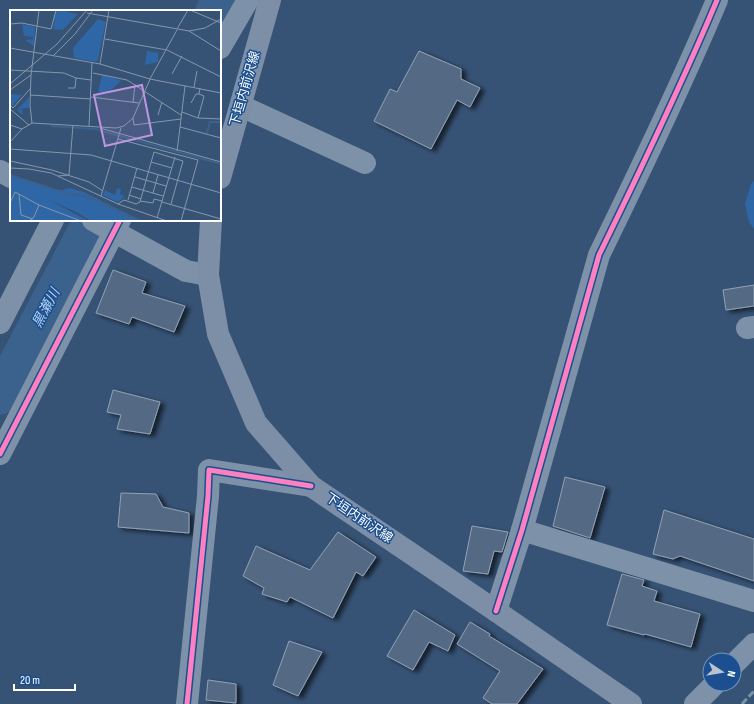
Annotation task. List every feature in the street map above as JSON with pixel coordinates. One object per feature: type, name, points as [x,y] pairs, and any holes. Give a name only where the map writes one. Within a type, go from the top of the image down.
[{"type":"main road","name":"下垣内前沢線","points":[[221,175],[270,0]]},
{"type":"main road","name":"下垣内前沢線","points":[[211,221],[208,275],[218,334],[256,423],[311,486],[631,704]]},
{"type":"street","points":[[221,46],[248,0]]},
{"type":"street","points":[[496,611],[522,530],[599,255],[693,56],[717,0]]},
{"type":"street","points":[[241,106],[365,164]]},
{"type":"street","points":[[0,171],[10,176]]},
{"type":"street","points":[[0,323],[52,221]]},
{"type":"street","points":[[98,221],[117,225],[186,271],[208,275]]},
{"type":"street","points":[[0,454],[117,225]]},
{"type":"street","points":[[187,704],[208,496],[209,470],[311,486]]},
{"type":"street","points":[[522,530],[754,601]]},
{"type":"street","points":[[742,656],[754,644]]},
{"type":"street","points":[[695,704],[706,692]]},
{"type":"shaded area","points":[[754,181],[754,229],[749,222],[745,204],[751,184]]},
{"type":"building","points":[[419,51],[461,69],[461,79],[480,88],[470,107],[457,100],[431,149],[374,121],[390,89],[397,92]]},
{"type":"building","points":[[113,270],[146,282],[142,293],[185,306],[174,332],[132,317],[129,324],[96,313]]},
{"type":"building","points":[[754,285],[754,306],[726,310],[723,290]]},
{"type":"building","points":[[113,390],[160,402],[150,434],[117,429],[121,415],[107,412]]},
{"type":"building","points":[[565,477],[605,487],[590,538],[553,526]]},
{"type":"building","points":[[121,493],[156,494],[163,507],[189,513],[189,533],[118,527]]},
{"type":"building","points":[[664,510],[754,539],[754,581],[680,556],[673,559],[653,554]]},
{"type":"building","points":[[472,526],[508,532],[502,552],[494,551],[488,574],[463,571]]},
{"type":"building","points":[[338,532],[376,557],[363,576],[356,572],[333,618],[290,597],[287,602],[262,594],[264,588],[243,576],[256,546],[310,570]]},
{"type":"building","points":[[622,574],[644,580],[642,586],[657,591],[654,601],[700,614],[691,647],[607,625]]},
{"type":"building","points":[[414,610],[455,635],[448,651],[429,642],[413,670],[387,656]]},
{"type":"building","points":[[470,622],[490,634],[489,636],[543,669],[517,704],[492,704],[483,698],[500,671],[457,644]]},
{"type":"building","points":[[289,641],[322,652],[298,696],[273,685]]},
{"type":"building","points":[[208,680],[236,684],[236,703],[206,700]]},
{"type":"waterway","name":"黒瀬川","points":[[215,10],[220,0]]},
{"type":"waterway","name":"黒瀬川","points":[[0,396],[91,221]]},
{"type":"railway","points":[[742,704],[754,691]]},
{"type":"cycle path","points":[[496,611],[522,530],[599,255],[675,96],[717,0]]},
{"type":"cycle path","points":[[0,454],[119,221]]},
{"type":"cycle path","points":[[187,704],[208,496],[209,470],[311,486]]}]
